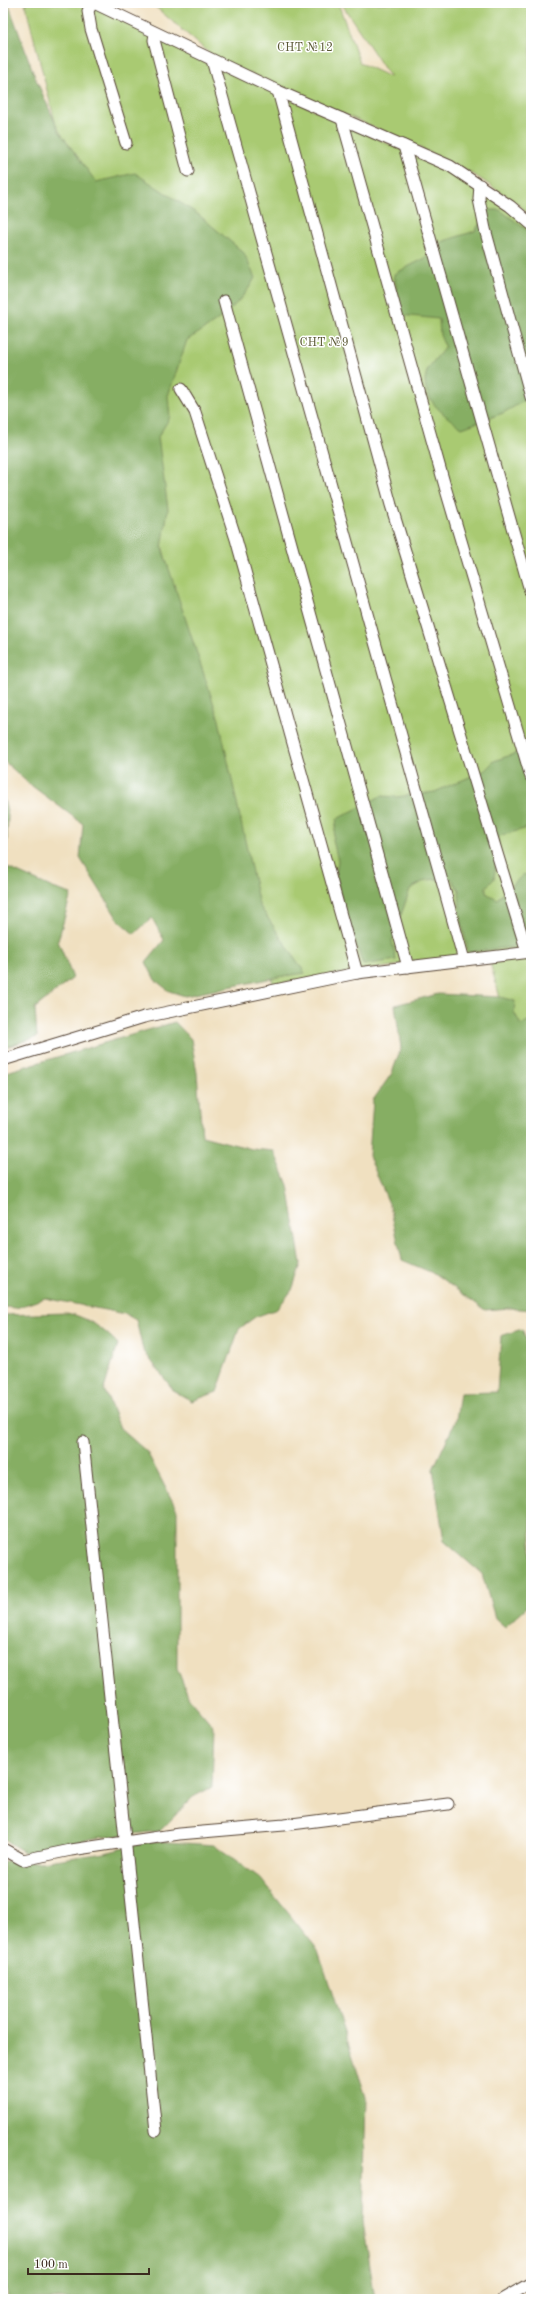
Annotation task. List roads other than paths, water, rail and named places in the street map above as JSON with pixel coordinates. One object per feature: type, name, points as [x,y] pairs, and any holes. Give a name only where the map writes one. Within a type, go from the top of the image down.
[{"type":"street","points":[[126,143],[90,29],[88,11],[93,3],[155,34],[278,91],[450,166],[480,185],[531,224]]},
{"type":"street","points":[[155,34],[154,40],[188,171]]},
{"type":"street","points":[[212,60],[464,960]]},
{"type":"street","points":[[3,1060],[144,1017],[357,972],[529,952],[391,505],[278,91]]},
{"type":"street","points":[[342,119],[446,490],[531,777]]},
{"type":"street","points":[[404,146],[531,594]]},
{"type":"street","points":[[480,185],[479,199],[485,229],[531,397]]},
{"type":"street","points":[[224,301],[408,966]]},
{"type":"street","points":[[181,389],[195,412],[236,539],[357,972]]},
{"type":"street","points":[[83,1442],[156,2131]]},
{"type":"street","points":[[3,1849],[23,1860],[126,1841],[179,1834],[284,1825],[448,1804]]},
{"type":"street","points":[[503,2299],[531,2283]]},
{"type":"park label","name":"СНТ №12","points":[[305,48]]},
{"type":"park label","name":"СНТ №9","points":[[324,343]]}]
